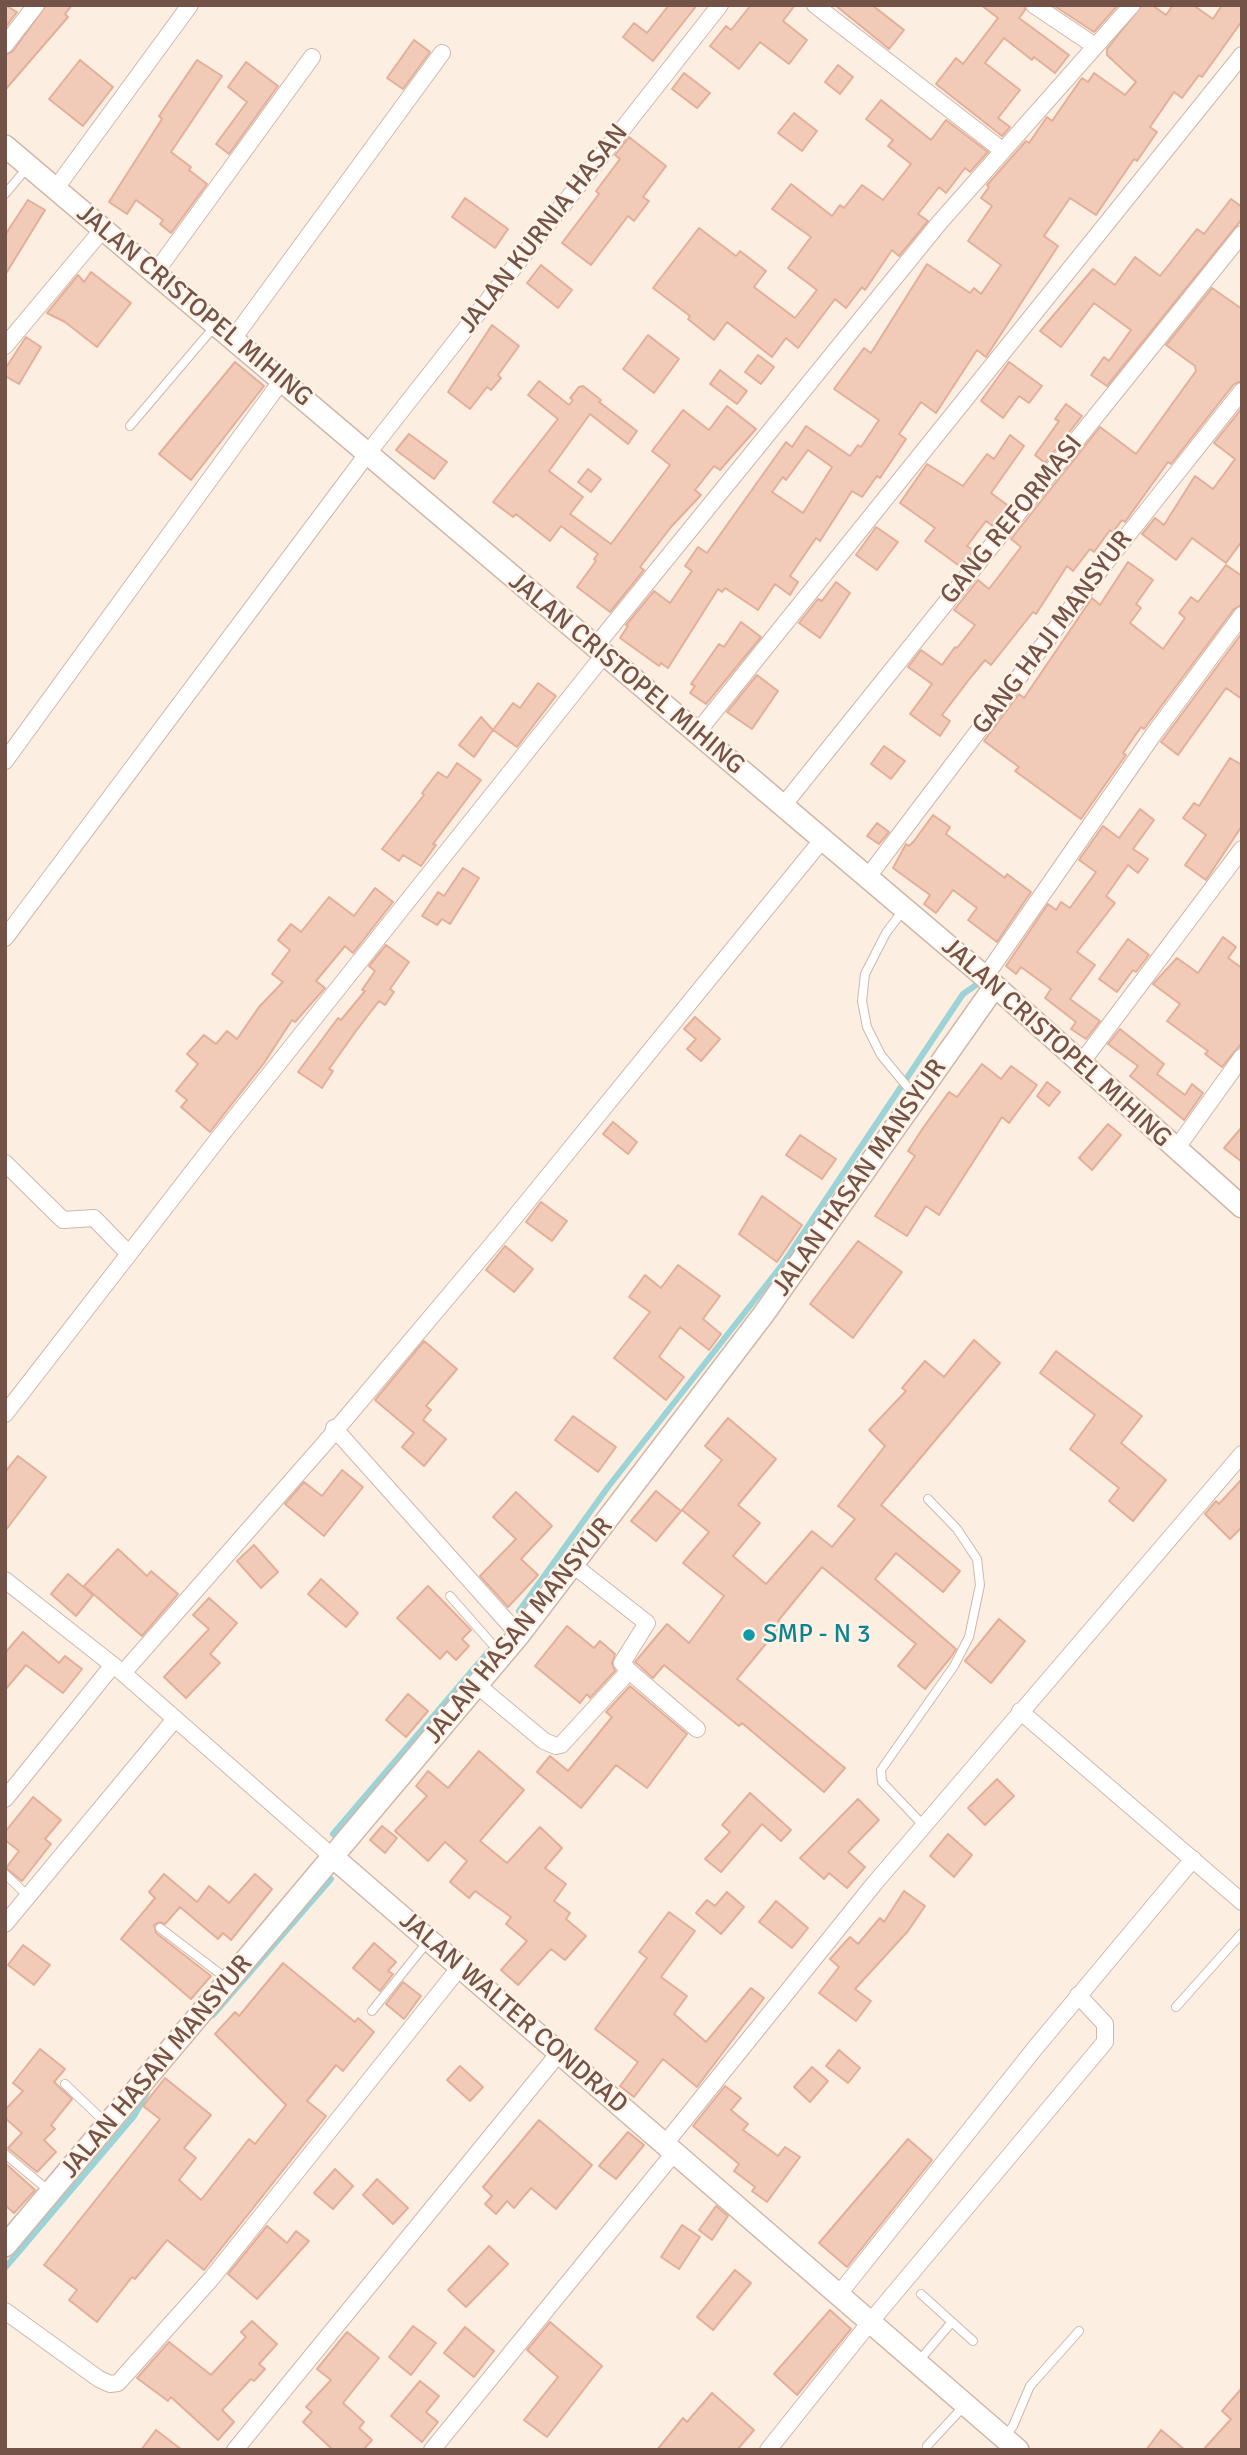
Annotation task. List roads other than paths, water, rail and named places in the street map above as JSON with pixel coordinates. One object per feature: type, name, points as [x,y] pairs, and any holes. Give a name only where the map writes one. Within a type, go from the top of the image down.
[{"type":"street","points":[[5,45],[36,5]]},
{"type":"street","points":[[56,188],[190,5]]},
{"type":"street","name":"JALAN KURNIA HASAN","points":[[5,938],[368,453],[720,5]]},
{"type":"street","points":[[815,5],[1002,150]]},
{"type":"street","points":[[1034,5],[1095,46]]},
{"type":"street","points":[[5,1414],[837,346],[1002,150],[1132,5]]},
{"type":"street","points":[[233,339],[442,53]]},
{"type":"street","points":[[696,734],[1112,212],[1242,55]]},
{"type":"street","points":[[155,273],[312,57]]},
{"type":"street","name":"JALAN CRISTOPEL MIHING","points":[[5,146],[990,982],[1242,1206]]},
{"type":"street","points":[[5,346],[103,229]]},
{"type":"street","name":"GANG REFORMASI","points":[[782,807],[1242,234]]},
{"type":"street","points":[[5,761],[282,380]]},
{"type":"street","name":"GANG HAJI MANSYUR","points":[[867,878],[1103,566],[1242,391]]},
{"type":"street","points":[[990,982],[1153,735],[1242,615]]},
{"type":"street","points":[[5,1799],[334,1428],[500,1234],[822,840]]},
{"type":"street","points":[[1082,1063],[1242,849]]},
{"type":"street","name":"JALAN HASAN MANSYUR","points":[[5,2246],[502,1656],[573,1566],[762,1315],[917,1098],[990,982]]},
{"type":"street","points":[[1176,1149],[1242,1057]]},
{"type":"street","points":[[5,1163],[62,1220],[92,1217],[129,1254]]},
{"type":"street","points":[[334,1428],[519,1635]]},
{"type":"street","points":[[432,2450],[924,1826],[1242,1454]]},
{"type":"street","points":[[573,1566],[647,1623],[622,1662],[697,1729]]},
{"type":"street","name":"JALAN WALTER CONDRAD","points":[[5,1580],[118,1669],[1011,2444]]},
{"type":"street","points":[[477,1685],[544,1741],[559,1746],[629,1671]]},
{"type":"street","points":[[1020,1711],[1242,1902]]},
{"type":"street","points":[[5,1924],[175,1719]]},
{"type":"street","points":[[839,2294],[1079,1995],[1193,1859]]},
{"type":"street","points":[[5,2311],[99,2379],[118,2384],[211,2279],[460,1967]]},
{"type":"street","points":[[768,2450],[871,2321],[1105,2042],[1105,2024],[1079,1995]]},
{"type":"street","points":[[235,2450],[559,2053]]},
{"type":"lane","points":[[5,194],[29,166]]},
{"type":"lane","points":[[130,426],[216,324]]},
{"type":"lane","points":[[904,909],[886,933],[865,974],[862,1001],[867,1027],[881,1055],[917,1098]]},
{"type":"lane","points":[[924,1826],[882,1782],[880,1770],[954,1666],[969,1637],[979,1585],[977,1559],[957,1529],[928,1499]]},
{"type":"lane","points":[[450,1596],[502,1656]]},
{"type":"lane","points":[[5,1874],[28,1896]]},
{"type":"lane","points":[[160,1928],[229,1981]]},
{"type":"lane","points":[[1176,2007],[1242,1933]]},
{"type":"lane","points":[[372,2011],[429,1940]]},
{"type":"lane","points":[[65,2084],[108,2125]]},
{"type":"lane","points":[[5,2154],[51,2192]]},
{"type":"lane","points":[[921,2294],[973,2341]]},
{"type":"lane","points":[[918,2362],[951,2323]]},
{"type":"lane","points":[[1011,2444],[1013,2426],[1030,2386],[1079,2331]]},
{"type":"lane","points":[[927,2446],[966,2404]]},
{"type":"waterway","points":[[519,1611],[608,1487],[782,1265],[963,994],[979,983]]},
{"type":"waterway","points":[[333,1834],[500,1638]]},
{"type":"waterway","points":[[213,2015],[331,1879]]},
{"type":"waterway","points":[[5,2268],[134,2116],[147,2093]]},
{"type":"place","name":"SMP - N 3","points":[[749,1635]]}]
